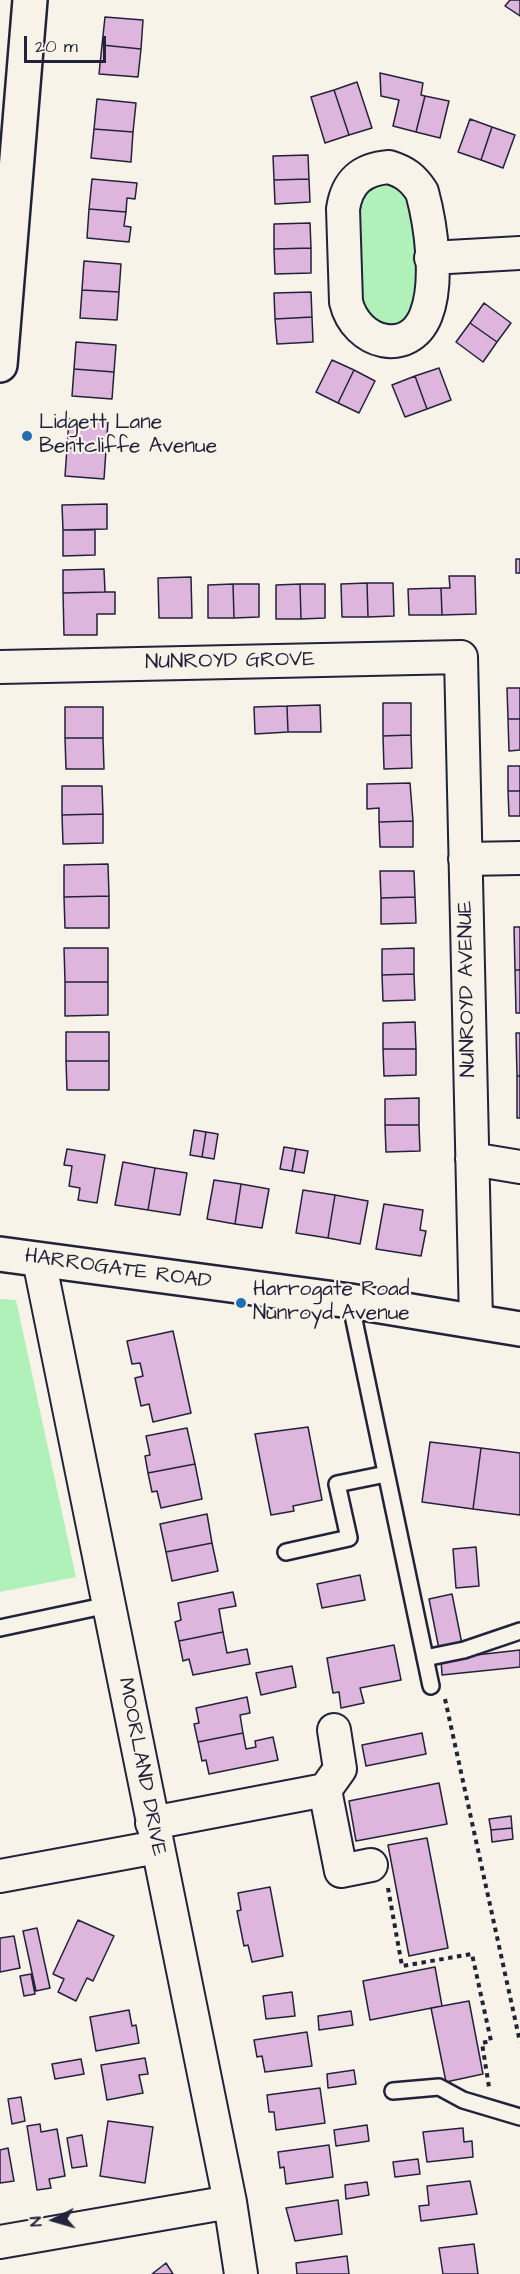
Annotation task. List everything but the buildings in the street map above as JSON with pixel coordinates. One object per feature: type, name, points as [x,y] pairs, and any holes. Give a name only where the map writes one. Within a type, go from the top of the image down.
[{"type":"street","points":[[0,365],[4,263],[30,0]]},
{"type":"street","points":[[389,167],[403,172],[414,180],[422,192],[425,205],[431,258],[434,282],[429,305],[417,329],[400,339],[380,340],[367,335],[357,327],[349,315],[346,302],[343,209],[345,195],[352,183],[363,174],[376,168],[389,167]]},
{"type":"street","points":[[431,258],[520,254]]},
{"type":"street","name":"NUNROYD GROVE","points":[[0,667],[461,657]]},
{"type":"street","name":"NUNROYD AVENUE","points":[[461,657],[476,1321]]},
{"type":"street","points":[[465,859],[520,858]]},
{"type":"street","points":[[472,1160],[520,1167]]},
{"type":"street","name":"HARROGATE ROAD","points":[[0,1254],[350,1301],[520,1329]]},
{"type":"street","name":"MOORLAND DRIVE","points":[[39,1260],[230,2202],[241,2274]]},
{"type":"street","points":[[0,1876],[325,1790],[340,1769],[334,1730]]},
{"type":"street","points":[[325,1790],[341,1871],[371,1865]]},
{"type":"street","points":[[0,2242],[230,2202]]},
{"type":"lane","points":[[350,1301],[431,1686]]},
{"type":"lane","points":[[286,1552],[349,1538],[337,1484],[386,1474]]},
{"type":"lane","points":[[0,1628],[108,1605]]},
{"type":"lane","points":[[425,1658],[464,1650],[520,1631]]},
{"type":"lane","points":[[393,2091],[439,2087],[463,2100],[520,2117]]},
{"type":"path","points":[[431,1686],[446,1700],[520,2042]]},
{"type":"path","points":[[371,1865],[384,1863],[402,1966],[472,1954],[491,2041],[482,2043],[490,2089],[463,2100]]},
{"type":"green space","points":[[379,178],[413,195],[419,291],[410,318],[388,325],[378,322],[360,307],[356,208],[362,189]]},
{"type":"green space","points":[[0,1299],[16,1300],[76,1577],[0,1592]]},
{"type":"place","name":"Lidgett Lane Bentcliffe Avenue","points":[[27,436]]},
{"type":"place","name":"Harrogate Road Nunroyd Avenue","points":[[241,1303]]}]
